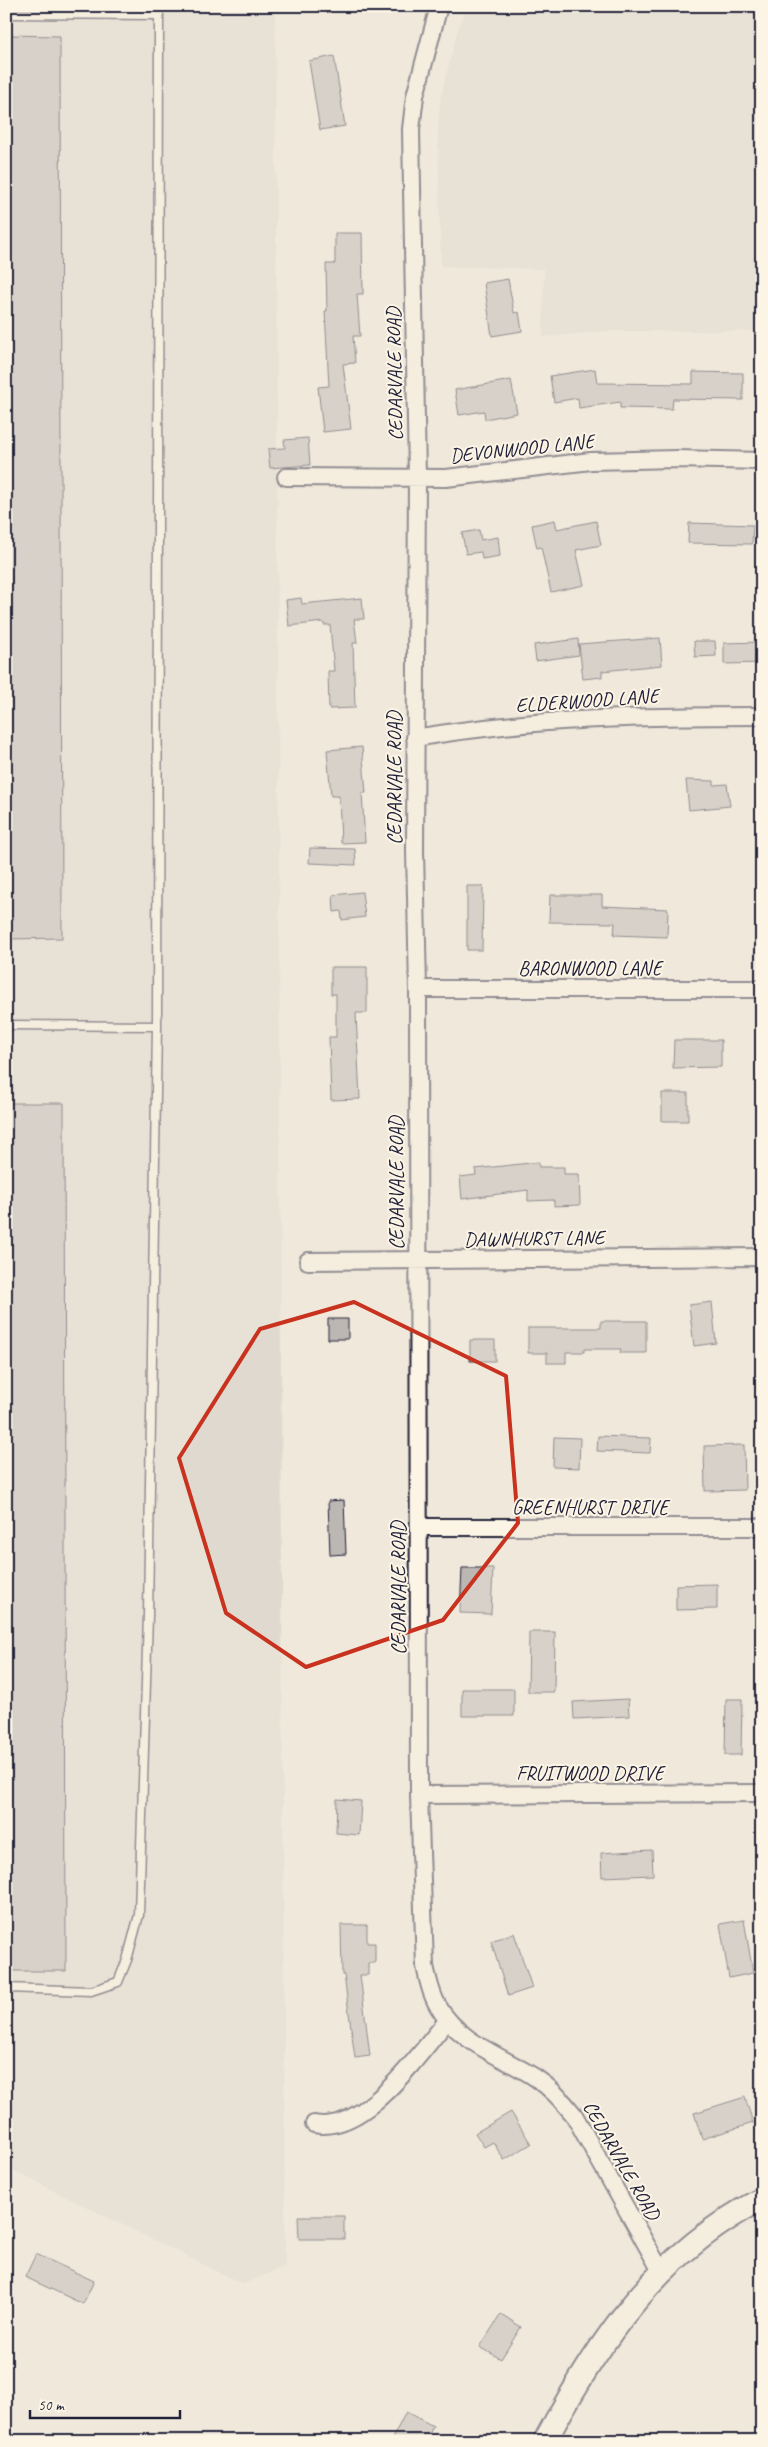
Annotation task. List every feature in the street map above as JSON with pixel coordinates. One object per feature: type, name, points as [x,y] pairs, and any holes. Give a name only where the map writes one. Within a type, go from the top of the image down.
[{"type":"main road","points":[[545,2441],[596,2350],[635,2299],[682,2252],[720,2224],[762,2199]]},
{"type":"street","name":"CEDARVALE ROAD","points":[[439,6],[415,96],[411,129],[417,478],[419,1794],[425,1966],[430,1990],[448,2020],[461,2034],[536,2078],[561,2098],[579,2124],[661,2271]]},
{"type":"street","name":"DEVONWOOD LANE","points":[[286,477],[446,478],[591,461],[677,459],[762,461]]},
{"type":"street","name":"ELDERWOOD LANE","points":[[416,738],[449,732],[599,718],[762,716]]},
{"type":"street","name":"BARONWOOD LANE","points":[[418,990],[762,989]]},
{"type":"street","name":"DAWNHURST LANE","points":[[308,1261],[762,1257]]},
{"type":"street","name":"GREENHURST DRIVE","points":[[419,1527],[762,1527]]},
{"type":"street","name":"FRUITWOOD DRIVE","points":[[419,1794],[762,1793]]},
{"type":"street","points":[[314,2124],[324,2126],[341,2124],[371,2106],[448,2020]]},
{"type":"lane","points":[[6,14],[159,15],[157,1026],[148,1615],[139,1915],[127,1960],[118,1982],[91,1991],[6,1988]]},
{"type":"lane","points":[[6,1025],[157,1026]]},
{"type":"highlighted area","points":[[354,1302],[506,1376],[518,1523],[443,1620],[306,1667],[226,1613],[179,1458],[260,1329]]},
{"type":"shaded area","points":[[6,6],[275,6],[285,2266],[243,2284],[6,2167]]},
{"type":"shaded area","points":[[467,6],[762,6],[762,257],[756,257],[756,331],[608,331],[543,337],[544,269],[441,266],[438,129],[441,96],[457,33]]},
{"type":"building","points":[[6,35],[60,36],[62,938],[6,939]]},
{"type":"building","points":[[334,56],[345,126],[320,130],[309,61]]},
{"type":"building","points":[[335,233],[362,233],[363,294],[357,294],[360,336],[353,336],[355,363],[343,364],[351,429],[323,432],[318,387],[329,386],[325,311],[327,311],[326,264],[335,264]]},
{"type":"building","points":[[508,279],[514,313],[519,312],[522,331],[492,336],[484,283]]},
{"type":"building","points":[[595,369],[597,383],[693,384],[693,372],[743,373],[743,400],[673,399],[672,409],[620,408],[620,402],[579,408],[578,398],[554,402],[550,376]]},
{"type":"building","points":[[511,380],[517,413],[485,419],[484,411],[459,415],[455,390]]},
{"type":"building","points":[[308,438],[310,465],[270,468],[268,449],[285,448],[284,440]]},
{"type":"building","points":[[555,520],[557,529],[596,521],[601,545],[576,550],[584,585],[551,592],[541,547],[537,548],[532,525]]},
{"type":"building","points":[[689,523],[753,525],[752,544],[688,543]]},
{"type":"building","points":[[479,530],[481,540],[498,537],[500,556],[482,559],[481,552],[466,554],[462,533]]},
{"type":"building","points":[[301,598],[302,604],[362,598],[364,619],[354,619],[357,643],[353,643],[355,708],[329,709],[328,671],[334,671],[330,625],[324,625],[323,622],[289,626],[286,600]]},
{"type":"building","points":[[660,638],[662,665],[602,671],[602,677],[583,679],[579,644]]},
{"type":"building","points":[[578,639],[579,655],[536,661],[534,645]]},
{"type":"building","points":[[694,641],[715,641],[716,656],[695,657]]},
{"type":"building","points":[[762,642],[762,663],[724,664],[724,643]]},
{"type":"building","points":[[362,747],[366,793],[362,793],[365,842],[341,843],[339,796],[331,796],[327,750]]},
{"type":"building","points":[[686,780],[714,781],[714,785],[727,784],[730,806],[689,810]]},
{"type":"building","points":[[310,848],[355,849],[356,865],[309,863]]},
{"type":"building","points":[[467,886],[483,886],[482,950],[467,950]]},
{"type":"building","points":[[362,892],[365,917],[342,920],[341,911],[334,912],[333,895]]},
{"type":"building","points":[[550,895],[602,895],[602,906],[668,909],[667,937],[614,935],[615,923],[549,922]]},
{"type":"building","points":[[331,967],[367,967],[367,1013],[356,1013],[360,1099],[331,1100],[329,1037],[336,1037],[336,994],[331,994]]},
{"type":"building","points":[[674,1040],[721,1040],[721,1067],[673,1068]]},
{"type":"building","points":[[662,1093],[688,1093],[688,1121],[662,1121]]},
{"type":"building","points":[[6,1103],[64,1103],[66,1971],[6,1971]]},
{"type":"building","points":[[539,1162],[539,1167],[564,1167],[564,1174],[579,1174],[580,1205],[554,1206],[554,1200],[528,1201],[528,1190],[462,1199],[460,1177],[476,1175],[475,1169]]},
{"type":"building","points":[[712,1302],[716,1343],[694,1346],[689,1305]]},
{"type":"building","points":[[328,1319],[348,1319],[348,1339],[328,1339]]},
{"type":"building","points":[[601,1321],[646,1321],[646,1353],[620,1353],[621,1349],[584,1349],[584,1352],[566,1352],[566,1363],[547,1363],[547,1353],[528,1353],[528,1328],[601,1328]]},
{"type":"building","points":[[470,1340],[495,1340],[495,1361],[470,1361]]},
{"type":"building","points":[[598,1436],[651,1438],[650,1453],[597,1451]]},
{"type":"building","points":[[554,1437],[580,1438],[579,1468],[553,1467]]},
{"type":"building","points":[[744,1445],[745,1490],[705,1491],[704,1446]]},
{"type":"building","points":[[344,1500],[346,1554],[330,1555],[328,1501]]},
{"type":"building","points":[[462,1568],[493,1568],[491,1614],[460,1613]]},
{"type":"building","points":[[717,1584],[717,1609],[676,1610],[676,1585]]},
{"type":"building","points":[[529,1632],[555,1632],[554,1692],[528,1692]]},
{"type":"building","points":[[462,1689],[514,1689],[514,1716],[462,1716]]},
{"type":"building","points":[[628,1699],[629,1716],[574,1719],[573,1702]]},
{"type":"building","points":[[726,1699],[742,1699],[741,1755],[725,1755]]},
{"type":"building","points":[[337,1799],[361,1801],[359,1835],[336,1833]]},
{"type":"building","points":[[652,1850],[653,1875],[602,1877],[601,1853]]},
{"type":"building","points":[[744,1920],[753,1973],[729,1978],[720,1924]]},
{"type":"building","points":[[341,1925],[367,1925],[367,1943],[375,1943],[375,1963],[368,1963],[368,1975],[360,1975],[370,2056],[355,2058],[344,1975],[342,1975]]},
{"type":"building","points":[[514,1933],[532,1988],[508,1996],[491,1941]]},
{"type":"building","points":[[745,2097],[753,2123],[702,2139],[694,2113]]},
{"type":"building","points":[[511,2112],[531,2144],[504,2160],[493,2142],[484,2147],[475,2133]]},
{"type":"building","points":[[298,2216],[344,2216],[344,2239],[299,2239]]},
{"type":"building","points":[[36,2254],[94,2281],[83,2304],[25,2277]]},
{"type":"building","points":[[501,2314],[521,2327],[501,2359],[480,2347]]},
{"type":"building","points":[[406,2412],[433,2426],[426,2441],[391,2441]]}]
